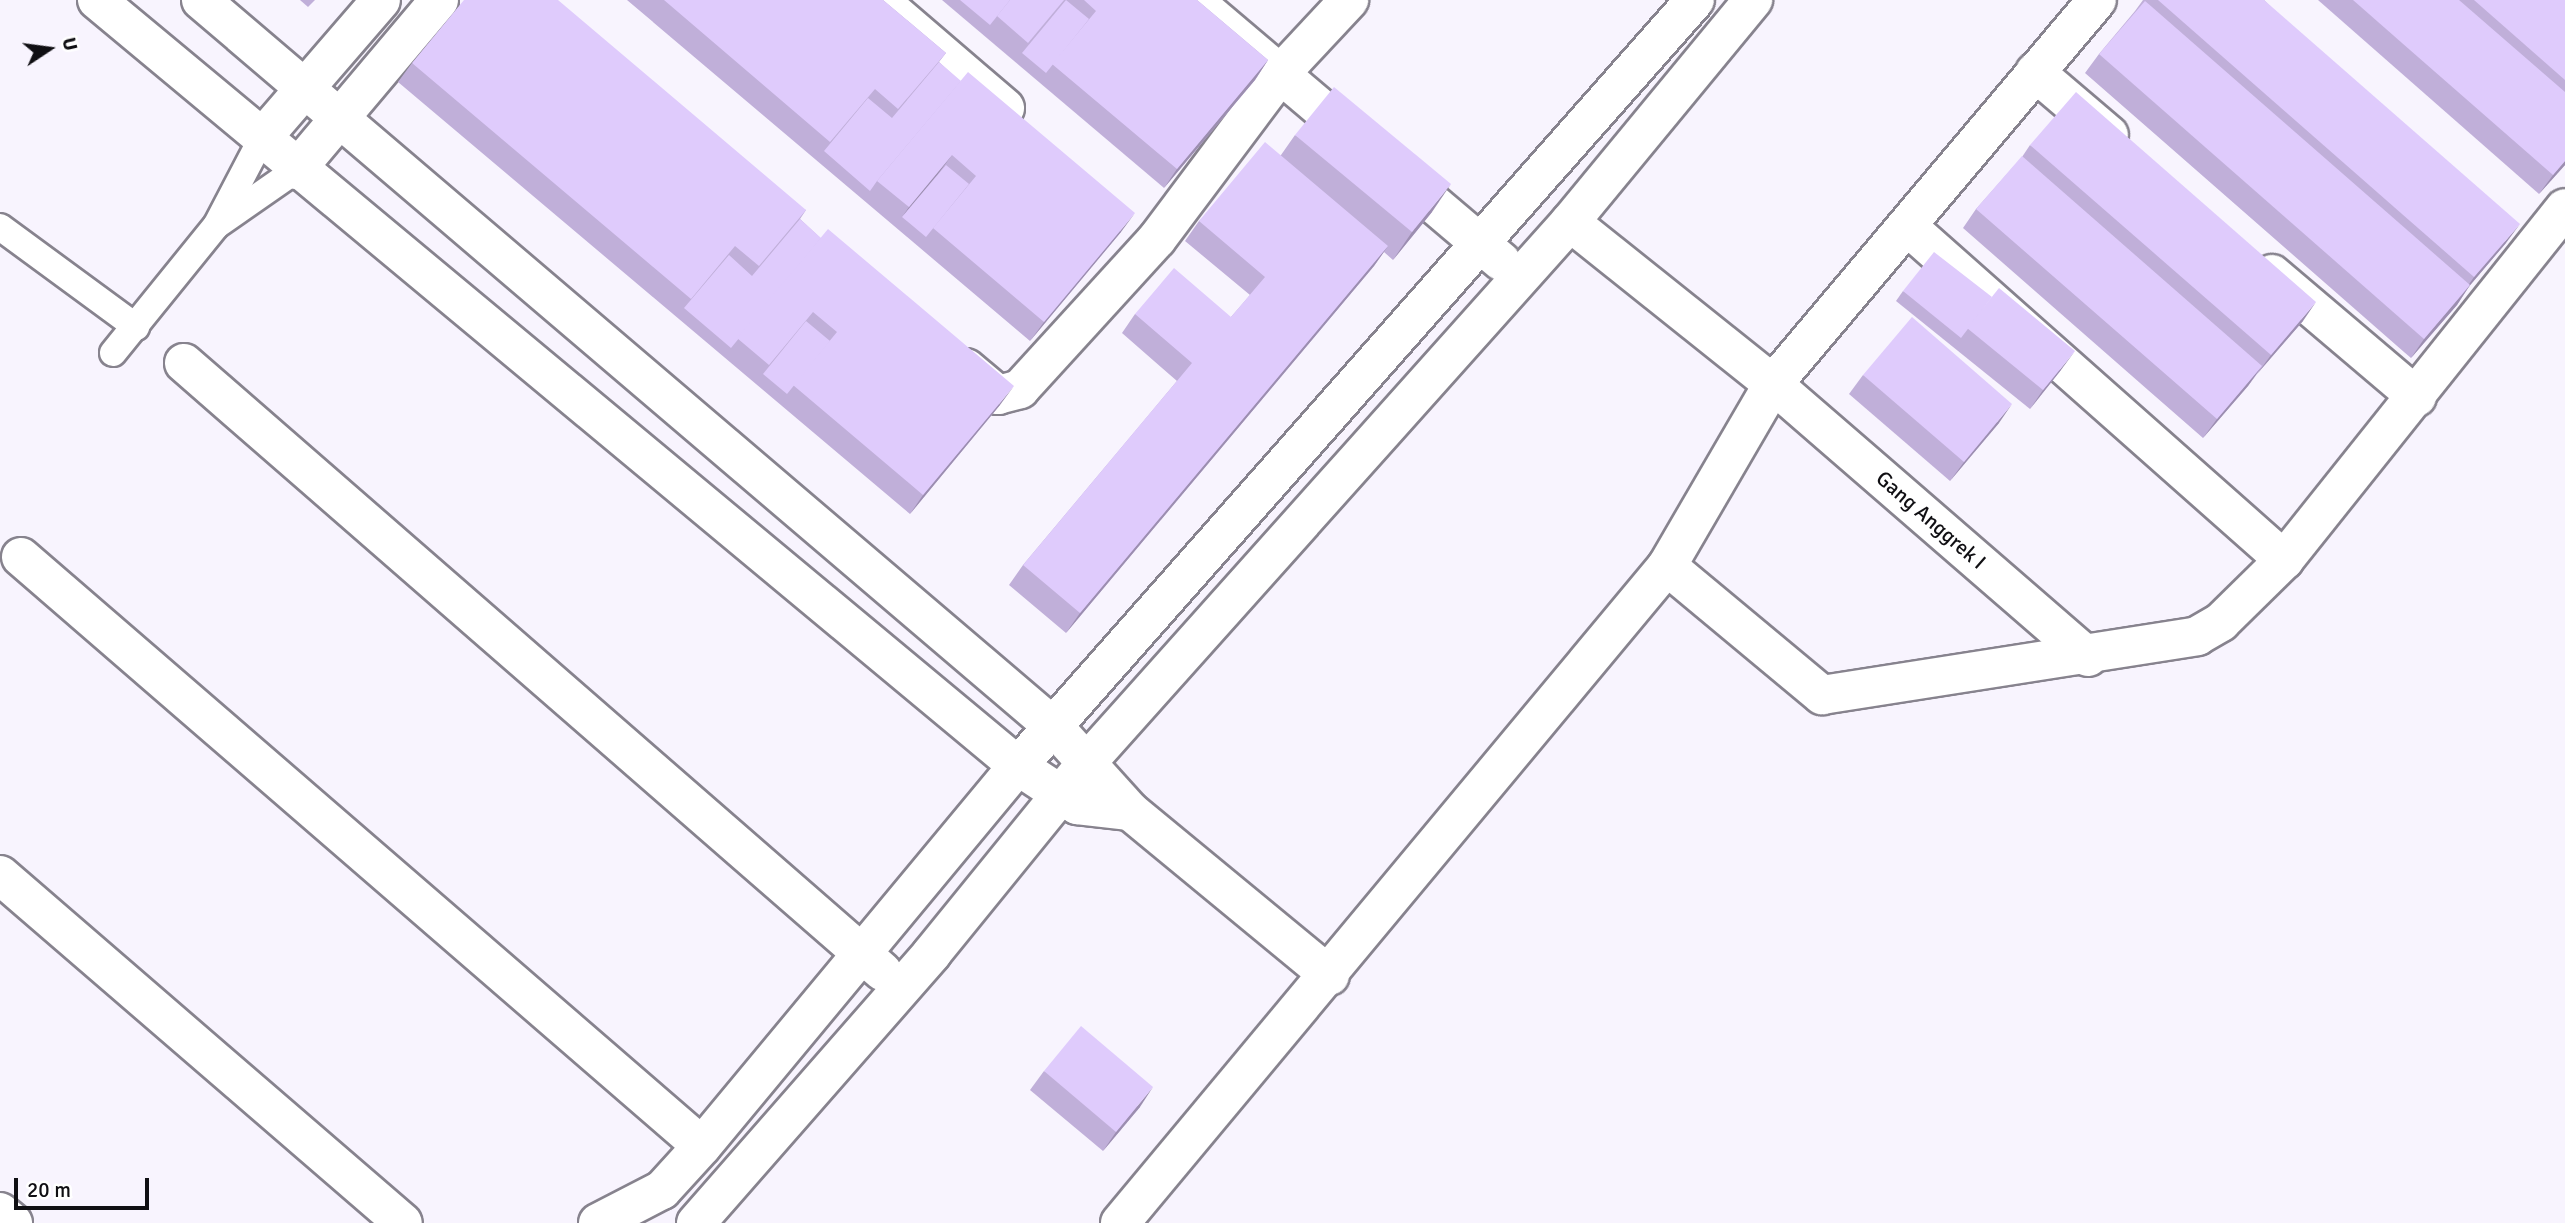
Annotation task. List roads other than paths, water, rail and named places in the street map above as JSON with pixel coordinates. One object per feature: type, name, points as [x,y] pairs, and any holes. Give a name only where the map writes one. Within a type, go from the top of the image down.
[{"type":"street","points":[[97,0],[262,138],[296,170],[1018,766],[1061,797],[1130,811]]},
{"type":"street","points":[[201,0],[1056,729],[1090,760],[1130,811],[1330,976]]},
{"type":"street","points":[[262,138],[381,0]]},
{"type":"street","points":[[296,170],[439,0]]},
{"type":"street","points":[[878,0],[1033,133]]},
{"type":"street","points":[[1192,0],[1282,73],[1518,276]]},
{"type":"street","points":[[935,341],[998,395],[1016,392],[1157,239],[1282,73],[1349,0]]},
{"type":"street","points":[[598,1223],[641,1215],[864,954],[1018,766],[1056,729],[1695,0]]},
{"type":"street","points":[[696,1223],[902,989],[1090,760],[1518,276],[1570,222],[1753,0]]},
{"type":"street","points":[[1120,1223],[1330,976],[1667,566],[1773,384],[2097,0]]},
{"type":"street","points":[[2035,72],[2141,162]]},
{"type":"street","points":[[1667,566],[1822,695],[2088,657],[2197,635],[2221,622],[2284,560],[2417,397],[2565,208]]},
{"type":"street","points":[[1126,212],[1157,239]]},
{"type":"street","points":[[2501,221],[2532,248]]},
{"type":"street","name":"Gang Anggrek I","points":[[1570,222],[1773,384],[2088,657]]},
{"type":"street","points":[[1907,226],[2284,560]]},
{"type":"street","points":[[2247,253],[2417,397]]},
{"type":"street","points":[[184,363],[902,989]]},
{"type":"street","points":[[21,557],[702,1146]]},
{"type":"street","points":[[0,875],[403,1223]]},
{"type":"street","points":[[0,1212],[13,1223]]},
{"type":"lane","points":[[113,353],[216,226],[262,138]]},
{"type":"lane","points":[[216,226],[296,170]]},
{"type":"lane","points":[[0,227],[136,327]]}]
